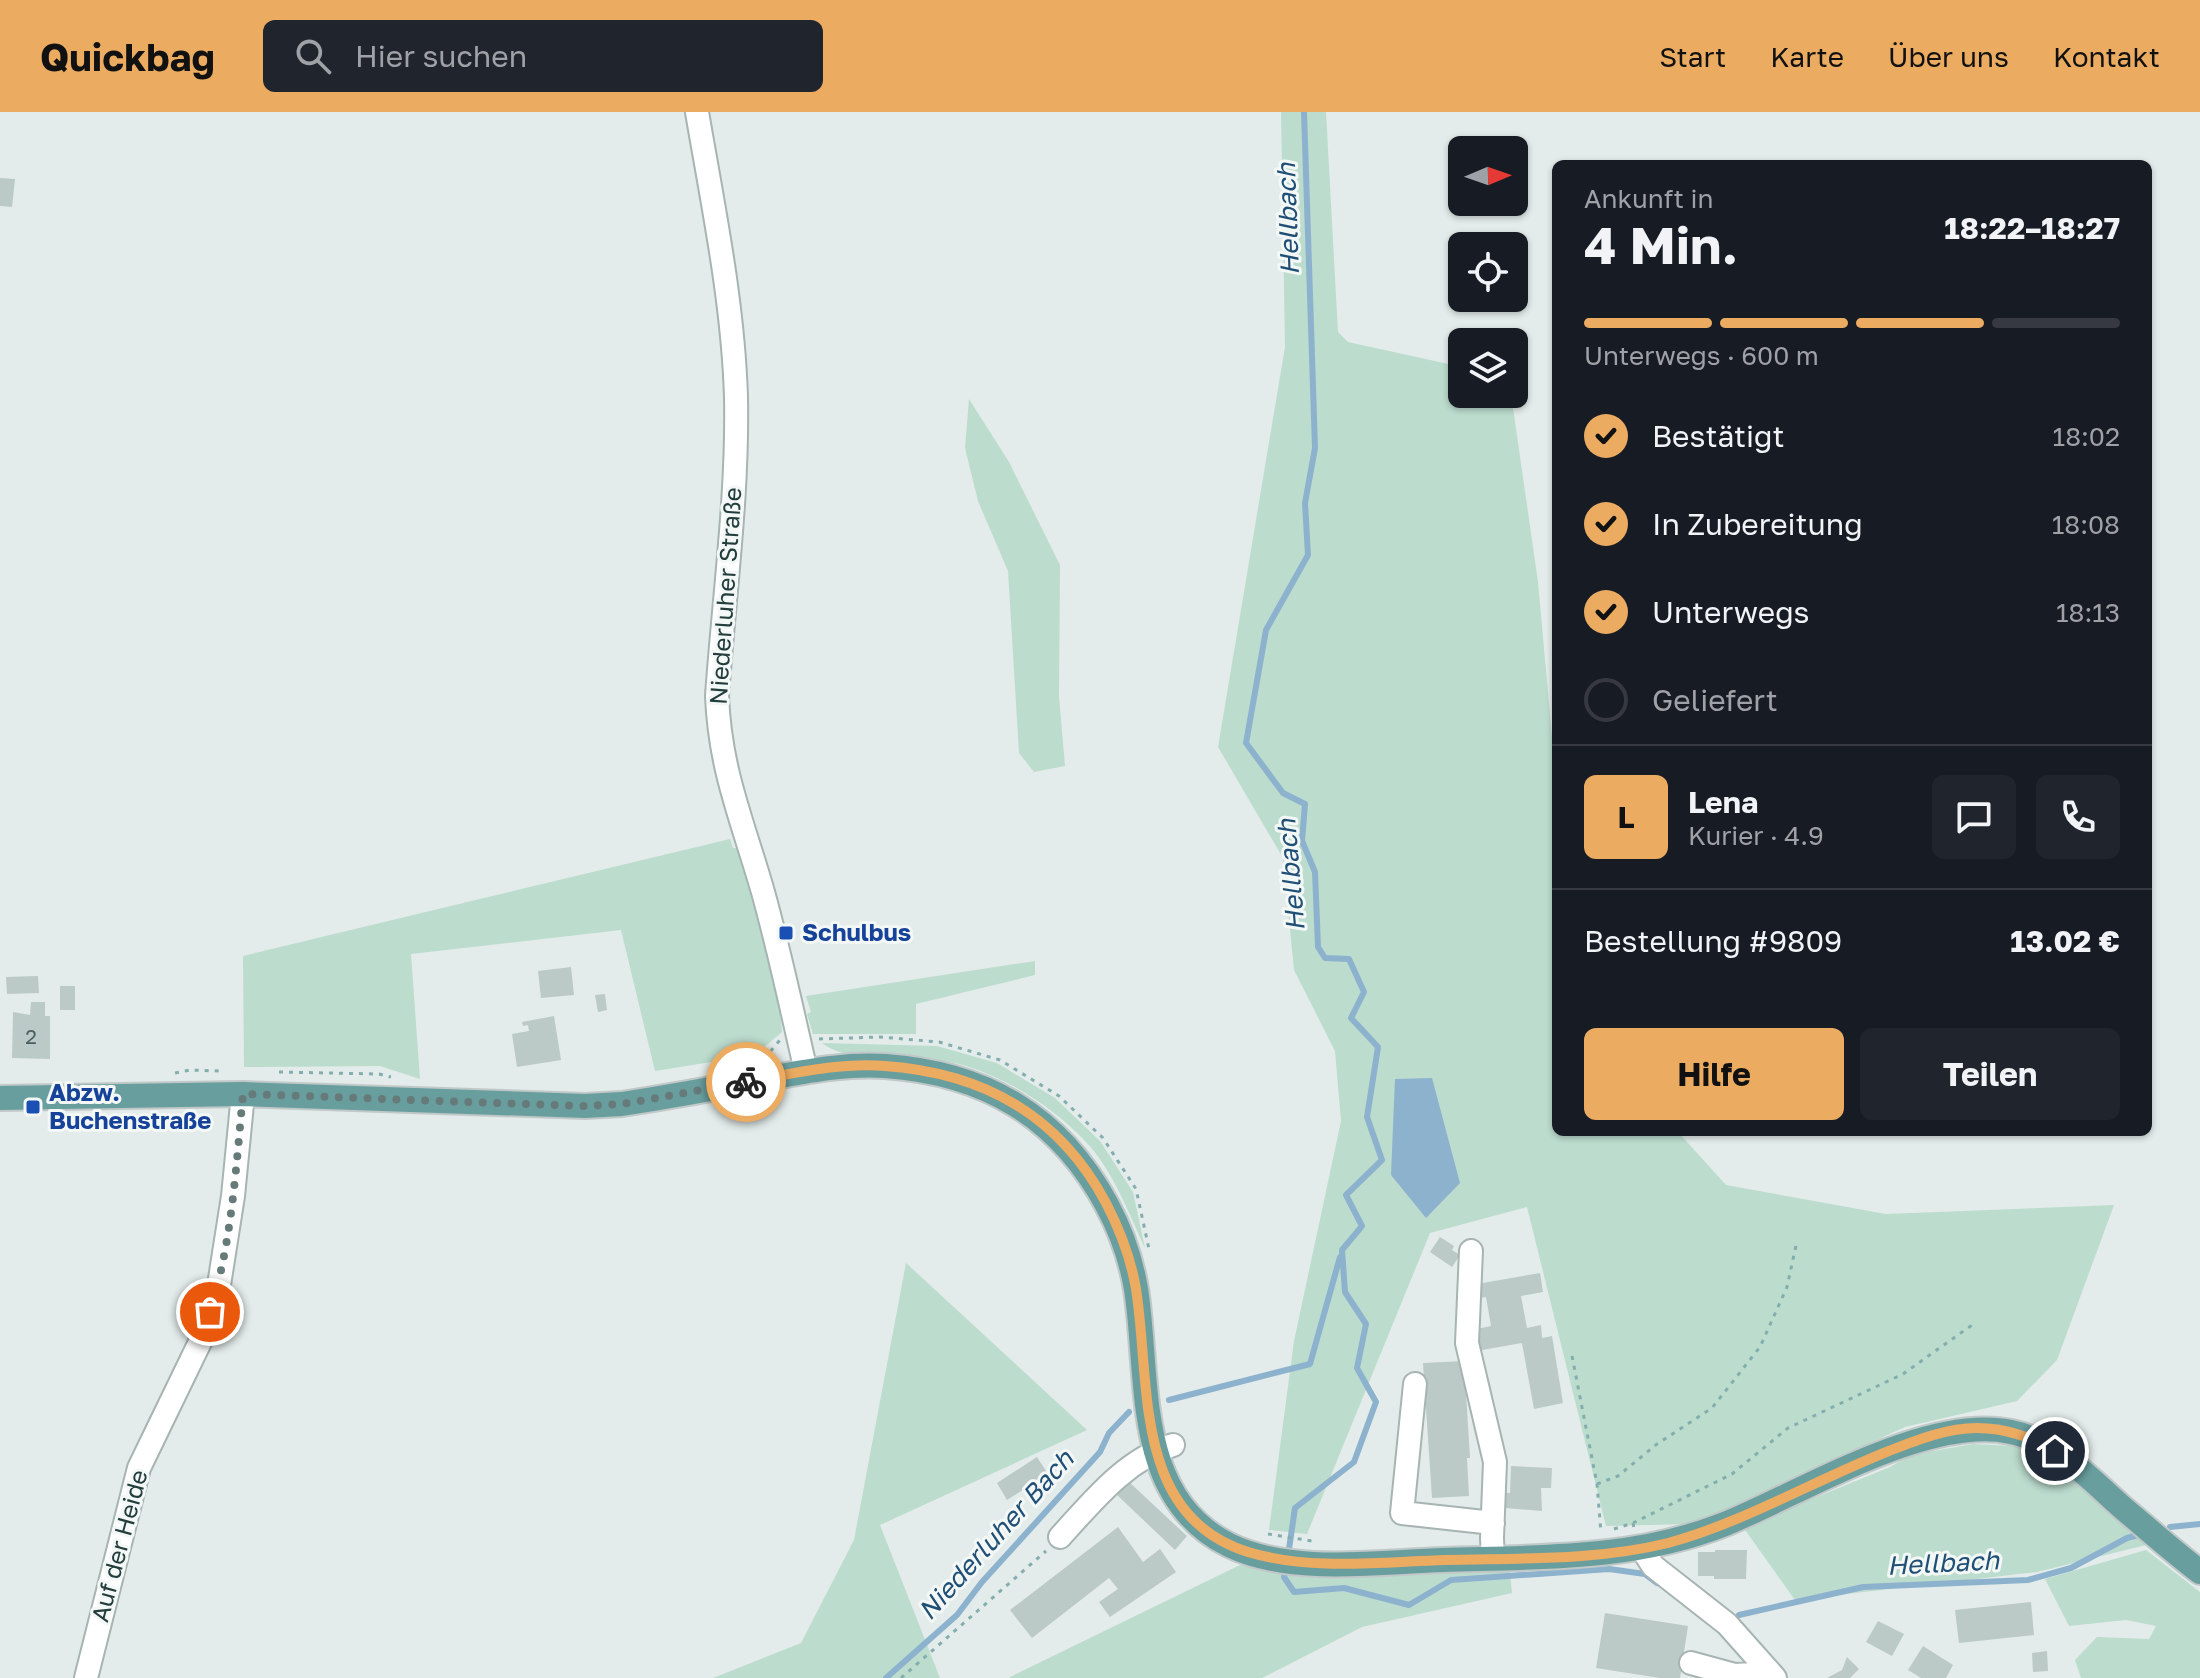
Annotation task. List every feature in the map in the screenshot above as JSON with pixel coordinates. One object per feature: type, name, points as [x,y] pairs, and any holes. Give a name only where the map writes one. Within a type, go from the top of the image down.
[{"type":"main road","points":[[0,1098],[243,1094],[585,1106],[622,1104],[854,1065],[884,1066],[961,1079],[1033,1114],[1055,1133],[1089,1174],[1116,1222],[1126,1249],[1136,1291],[1144,1388],[1172,1489],[1199,1524],[1233,1547],[1284,1548],[1357,1564],[1574,1557],[1642,1549],[1724,1524],[1906,1444],[1942,1432],[1976,1428],[2015,1432],[2055,1451],[2200,1572]]},
{"type":"street","name":"Niederluher Straße","points":[[697,112],[729,304],[736,398],[736,442],[717,696],[719,735],[728,782],[788,983],[806,1071]]},
{"type":"street","name":"Auf der Heide","points":[[86,1678],[139,1468],[202,1338],[219,1285],[233,1196],[243,1094]]},
{"type":"street","points":[[1471,1251],[1467,1343],[1495,1462],[1493,1559]]},
{"type":"street","points":[[1415,1384],[1402,1513],[1493,1523]]},
{"type":"street","points":[[1060,1537],[1108,1484],[1159,1441]]},
{"type":"street","points":[[1642,1549],[1653,1566],[1727,1624],[1773,1675]]},
{"type":"street","points":[[1691,1663],[1735,1675],[1773,1675]]},
{"type":"path","points":[[758,1058],[769,1053],[779,1040],[799,1040]]},
{"type":"path","points":[[274,1072],[379,1074],[394,1078]]},
{"type":"path","points":[[1597,1484],[1618,1476],[1657,1444],[1712,1408],[1760,1347],[1787,1287],[1797,1241]]},
{"type":"path","points":[[1633,1523],[1732,1474],[1788,1428],[1903,1374],[1972,1325]]},
{"type":"path","points":[[1572,1356],[1597,1484],[1601,1533]]},
{"type":"path","points":[[1255,1533],[1284,1548]]},
{"type":"path","points":[[901,1678],[1060,1537]]},
{"type":"green space","points":[[1281,112],[1326,112],[1338,332],[1348,342],[1448,364],[1448,408],[1513,408],[1538,582],[1552,737],[1552,1136],[1682,1136],[1726,1185],[1886,1214],[2114,1205],[2057,1360],[2017,1401],[1905,1427],[1693,1524],[1606,1526],[1527,1207],[1430,1233],[1307,1534],[1269,1530],[1294,1341],[1341,1121],[1335,1051],[1294,970],[1283,858],[1218,747],[1285,347]]},
{"type":"green space","points":[[969,399],[1009,462],[1060,565],[1059,696],[1065,766],[1034,772],[1019,753],[1008,571],[978,501],[965,448]]},
{"type":"green space","points":[[730,839],[733,848],[740,848],[775,953],[782,1032],[755,1055],[655,1071],[621,930],[411,954],[420,1079],[380,1066],[244,1067],[243,956]]},
{"type":"green space","points":[[1035,961],[1035,975],[916,1004],[916,1034],[813,1034],[807,1014],[811,1012],[806,996]]},
{"type":"green space","points":[[822,1043],[937,1046],[997,1063],[1055,1098],[1100,1141],[1133,1192],[1145,1248],[1119,1192],[1095,1152],[1073,1129],[1030,1096],[999,1079],[959,1064],[851,1054],[831,1049]]},
{"type":"green space","points":[[906,1263],[1087,1430],[880,1525],[940,1678],[713,1678],[801,1643],[854,1540]]},
{"type":"green space","points":[[1973,1444],[2015,1446],[2060,1470],[2146,1545],[2037,1572],[1795,1600],[1743,1527],[1890,1467],[1911,1455]]},
{"type":"green space","points":[[2146,1550],[2200,1592],[2200,1678],[2081,1678],[2075,1660],[2097,1637],[2149,1639],[2156,1626],[2126,1620],[2069,1626],[2045,1579]]},
{"type":"green space","points":[[1509,1564],[1512,1593],[1362,1627],[1262,1678],[1008,1678],[1240,1565],[1280,1572]]},
{"type":"water","points":[[1432,1078],[1460,1183],[1426,1218],[1391,1175],[1395,1079]]},
{"type":"building","points":[[0,178],[15,179],[12,207],[0,206]]},
{"type":"building","points":[[571,967],[574,995],[541,998],[538,971]]},
{"type":"building","points":[[38,976],[39,993],[7,994],[6,977]]},
{"type":"building","points":[[60,986],[75,986],[75,1010],[60,1010]]},
{"type":"building","points":[[605,994],[607,1010],[598,1012],[595,995]]},
{"type":"building","points":[[31,1002],[45,1002],[45,1016],[50,1016],[50,1059],[12,1058],[13,1012],[30,1015]]},
{"type":"building","points":[[554,1016],[561,1060],[517,1067],[512,1034],[529,1031],[528,1025],[523,1026],[522,1022]]},
{"type":"building","points":[[1440,1237],[1454,1246],[1452,1250],[1460,1255],[1452,1267],[1430,1252]]},
{"type":"building","points":[[1540,1273],[1543,1292],[1521,1296],[1527,1328],[1541,1325],[1542,1338],[1552,1336],[1563,1403],[1534,1409],[1522,1343],[1476,1351],[1472,1330],[1491,1326],[1486,1297],[1473,1299],[1471,1285]]},
{"type":"building","points":[[1464,1361],[1470,1458],[1467,1458],[1469,1496],[1432,1498],[1423,1363]]},
{"type":"building","points":[[1037,1457],[1048,1474],[1007,1500],[997,1483]]},
{"type":"building","points":[[1511,1466],[1552,1468],[1551,1488],[1541,1488],[1542,1511],[1505,1508],[1506,1493],[1510,1493]]},
{"type":"building","points":[[1128,1481],[1187,1536],[1175,1550],[1116,1494]]},
{"type":"building","points":[[1118,1527],[1143,1562],[1160,1549],[1176,1572],[1110,1617],[1099,1602],[1118,1589],[1109,1578],[1032,1638],[1010,1610]]},
{"type":"building","points":[[1747,1550],[1746,1579],[1698,1576],[1698,1552]]},
{"type":"building","points":[[2031,1602],[2034,1635],[1959,1643],[1955,1610]]},
{"type":"building","points":[[1605,1613],[1688,1626],[1680,1678],[1596,1668]]},
{"type":"building","points":[[1878,1621],[1904,1634],[1892,1656],[1866,1642]]},
{"type":"building","points":[[1923,1646],[1953,1665],[1946,1678],[1921,1678],[1908,1670]]},
{"type":"building","points":[[2047,1651],[2048,1671],[2033,1672],[2032,1653]]},
{"type":"building","points":[[1847,1657],[1859,1669],[1850,1678],[1827,1678],[1842,1670]]},
{"type":"waterway","name":"Hellbach","points":[[1288,1556],[1295,1508],[1354,1462],[1376,1402],[1357,1368],[1366,1324],[1345,1292],[1342,1250],[1362,1226],[1346,1195],[1382,1160],[1367,1117],[1378,1047],[1351,1018],[1364,992],[1349,959],[1325,958],[1318,947],[1315,872],[1302,841],[1305,804],[1283,793],[1246,743],[1266,630],[1308,555],[1305,503],[1315,448],[1304,112]]},
{"type":"waterway","name":"Niederluher Bach","points":[[1169,1400],[1310,1364],[1340,1257]]},
{"type":"waterway","name":"Niederluher Bach","points":[[886,1678],[957,1615],[982,1582],[1100,1452],[1109,1433],[1129,1412]]},
{"type":"waterway","name":"Hellbach","points":[[2170,1527],[2200,1524]]},
{"type":"waterway","name":"Hellbach","points":[[1739,1615],[1863,1587],[2028,1580],[2071,1568],[2127,1538],[2142,1534]]},
{"type":"waterway","name":"Hellbach","points":[[1286,1567],[1284,1577],[1294,1592],[1344,1588],[1409,1605],[1451,1580],[1609,1569],[1645,1574],[1657,1583]]},
{"type":"way so far","points":[[210,1312],[219,1285],[233,1196],[243,1094],[585,1106],[622,1104],[746,1082]]},
{"type":"place","name":"Schulbus","points":[[786,933]]},
{"type":"place","name":"Abzw. Buchenstraße","points":[[33,1107]]},
{"type":"route","points":[[746,1082],[854,1065],[923,1071],[961,1079],[999,1094],[1033,1114],[1055,1133],[1089,1174],[1116,1222],[1126,1249],[1136,1291],[1150,1427],[1154,1451],[1162,1471],[1185,1509],[1199,1524],[1215,1537],[1253,1554],[1293,1561],[1357,1564],[1603,1555],[1667,1543],[1724,1524],[1871,1458],[1942,1432],[1976,1428],[2015,1432],[2055,1451]]}]
